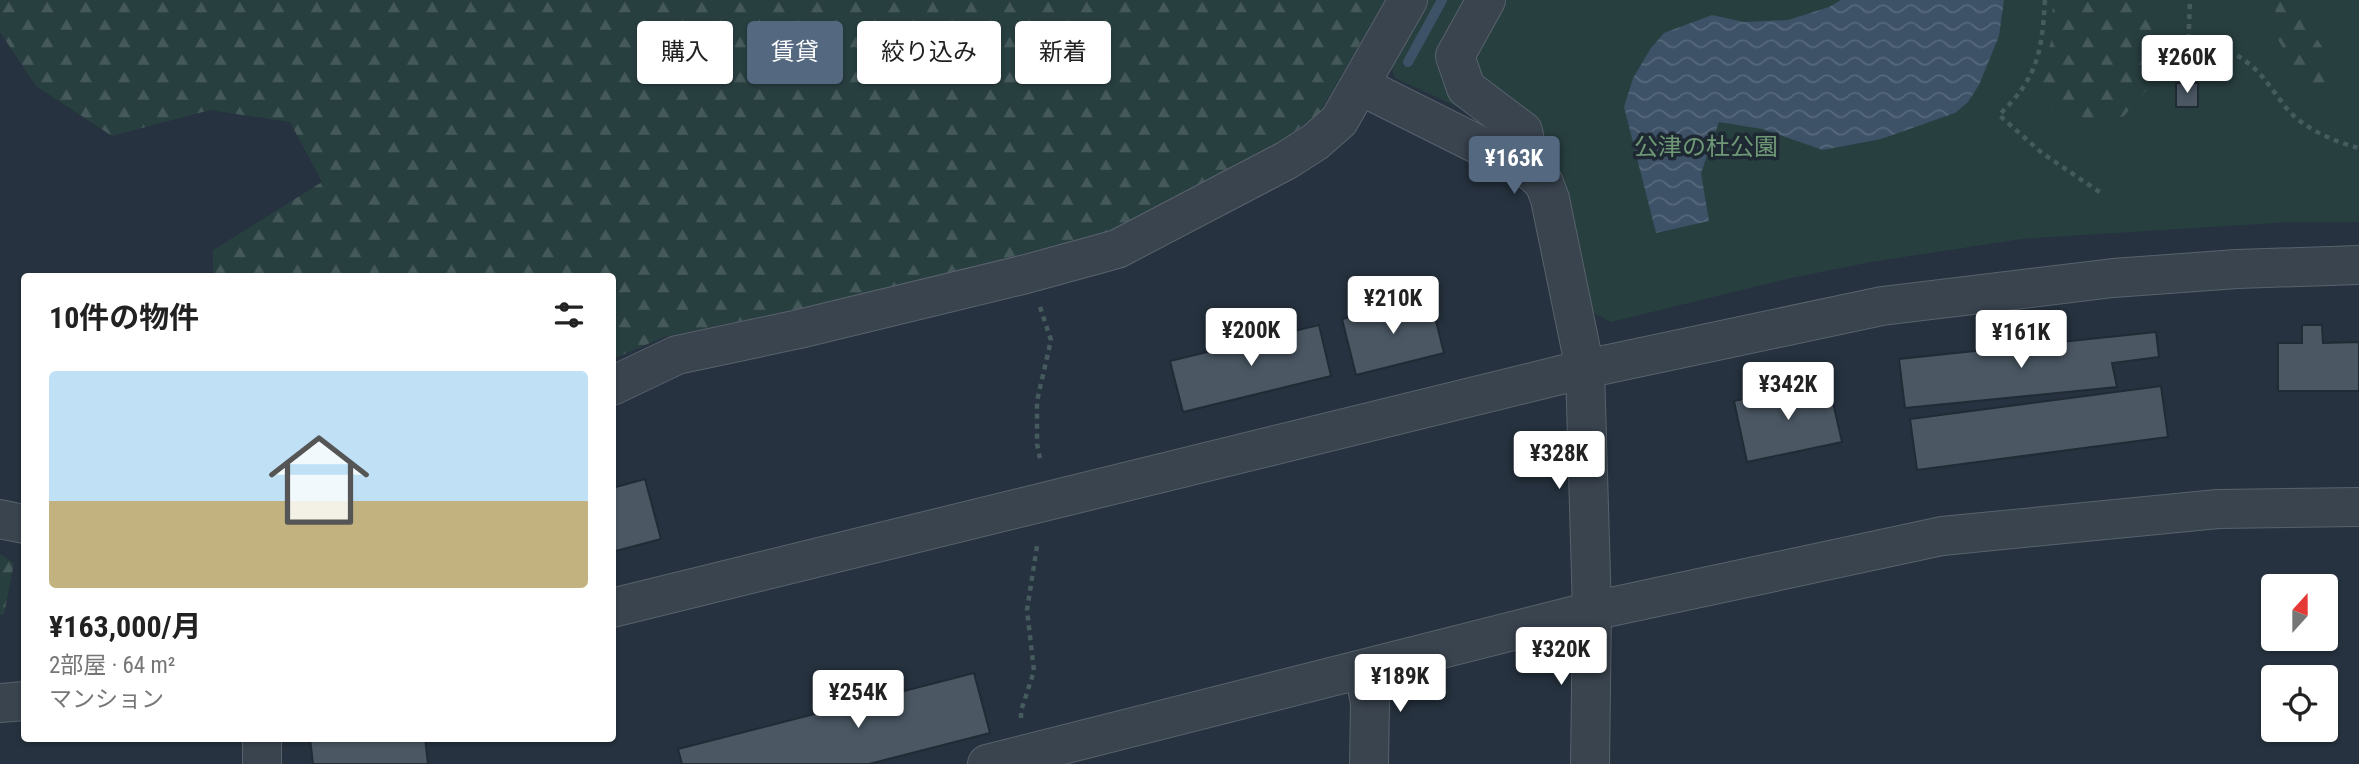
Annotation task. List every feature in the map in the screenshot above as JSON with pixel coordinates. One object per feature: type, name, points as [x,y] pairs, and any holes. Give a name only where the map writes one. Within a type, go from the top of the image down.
[{"type":"street","points":[[616,384],[677,355],[799,329],[1027,274],[1117,249],[1287,160],[1315,142],[1339,121],[1408,0]]},
{"type":"street","points":[[1486,0],[1455,56],[1466,88],[1523,131],[1531,171]]},
{"type":"street","points":[[1361,86],[1531,171],[1544,183],[1550,199],[1585,369],[1592,611],[1590,764]]},
{"type":"street","points":[[616,607],[1585,369],[1896,304],[2113,278],[2359,265]]},
{"type":"street","points":[[987,764],[1024,759],[1592,611],[1942,536],[2218,509],[2359,507]]},
{"type":"street","points":[[0,519],[21,523]]},
{"type":"street","points":[[1364,670],[1370,703],[1369,764]]},
{"type":"street","points":[[0,703],[21,702]]},
{"type":"street","points":[[262,742],[262,764]]},
{"type":"path","points":[[2045,0],[2043,40],[2036,62],[2018,96],[2000,115],[2042,153],[2101,193]]},
{"type":"path","points":[[2186,79],[2190,0]]},
{"type":"path","points":[[2188,47],[2239,56],[2260,74],[2290,113],[2313,130],[2359,148]]},
{"type":"path","points":[[1027,274],[1051,340],[1037,401],[1037,444],[1041,463]]},
{"type":"path","points":[[1024,759],[1021,711],[1034,671],[1027,610],[1037,546]]},
{"type":"green space","points":[[0,0],[1385,0],[1320,112],[1277,145],[1128,224],[1090,237],[822,304],[664,337],[616,358],[616,273],[213,273],[213,250],[322,182],[290,122],[210,110],[112,136],[36,86],[0,32]]},
{"type":"green space","name":"公津の杜公園","points":[[1428,0],[2359,0],[2359,222],[2292,222],[2022,239],[1871,262],[1791,278],[1611,322],[1592,312],[1492,123],[1395,78],[1391,66]]},
{"type":"green space","points":[[2053,0],[2159,0],[2157,4],[2162,37],[2146,90],[2124,116],[2088,127],[2055,116],[2037,86],[2051,42]]},
{"type":"green space","points":[[2275,0],[2306,0],[2312,28],[2329,61],[2329,76],[2325,85],[2303,81],[2277,38]]},
{"type":"green space","points":[[0,554],[14,563],[4,614],[0,615]]},
{"type":"water","points":[[1841,0],[2004,0],[1999,36],[1979,85],[1968,102],[1955,113],[1881,139],[1823,150],[1762,129],[1719,122],[1701,173],[1709,221],[1656,233],[1624,107],[1633,78],[1651,48],[1664,33],[1712,15],[1744,22],[1788,20],[1829,7]]},
{"type":"building","points":[[2176,83],[2198,83],[2198,107],[2176,107]]},
{"type":"building","points":[[1430,297],[1444,353],[1356,375],[1342,319]]},
{"type":"building","points":[[1319,325],[1331,376],[1183,412],[1170,361]]},
{"type":"building","points":[[2302,325],[2322,325],[2323,343],[2359,342],[2359,391],[2278,391],[2278,343],[2302,343]]},
{"type":"building","points":[[2156,332],[2159,357],[2112,363],[2117,387],[1905,408],[1899,359]]},
{"type":"building","points":[[1828,381],[1842,442],[1747,462],[1734,401]]},
{"type":"building","points":[[2161,386],[2168,437],[1917,470],[1910,419]]},
{"type":"building","points":[[645,479],[661,539],[616,551],[616,487]]},
{"type":"building","points":[[974,673],[990,733],[869,764],[682,764],[678,749]]},
{"type":"building","points":[[310,742],[425,742],[428,764],[313,764]]},
{"type":"waterway","points":[[1408,62],[1442,0]]}]
